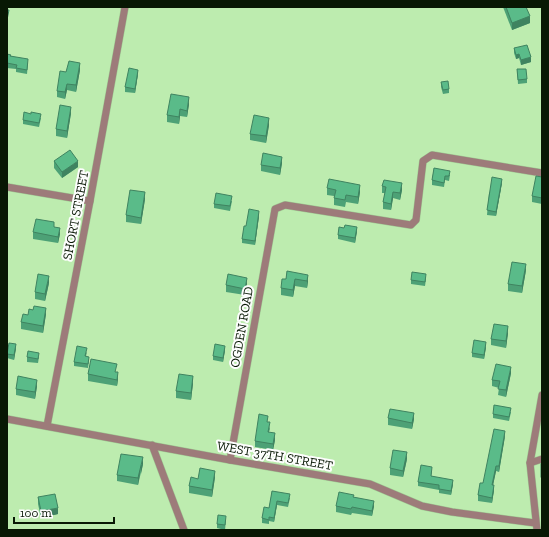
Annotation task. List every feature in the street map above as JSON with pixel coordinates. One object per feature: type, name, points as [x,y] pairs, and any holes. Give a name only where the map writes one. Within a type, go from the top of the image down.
[{"type":"street","name":"SHORT STREET","points":[[47,426],[125,7]]},
{"type":"street","name":"OGDEN ROAD","points":[[230,460],[275,209],[285,205],[411,225],[416,220],[423,161],[432,155],[542,173]]},
{"type":"street","points":[[7,187],[90,201]]},
{"type":"street","points":[[536,526],[530,463],[542,395]]},
{"type":"street","name":"WEST 37TH STREET","points":[[7,420],[370,484],[422,506],[536,526]]},
{"type":"street","points":[[152,445],[184,530]]},
{"type":"street","points":[[530,463],[542,459]]},
{"type":"building","points":[[506,7],[526,7],[530,16],[512,23]]},
{"type":"building","points":[[527,45],[531,57],[521,60],[519,54],[516,55],[514,48]]},
{"type":"building","points":[[7,54],[11,55],[10,56],[28,59],[27,70],[16,68],[17,65],[7,63]]},
{"type":"building","points":[[69,61],[80,63],[76,85],[67,84],[65,92],[57,91],[60,71],[66,72]]},
{"type":"building","points":[[129,68],[138,70],[135,89],[125,87]]},
{"type":"building","points":[[517,69],[526,69],[527,79],[518,80]]},
{"type":"building","points":[[448,81],[449,89],[443,90],[441,82]]},
{"type":"building","points":[[171,94],[189,97],[187,111],[180,109],[179,117],[167,115]]},
{"type":"building","points":[[60,105],[71,107],[67,131],[56,129]]},
{"type":"building","points":[[24,112],[41,114],[39,123],[23,120]]},
{"type":"building","points":[[254,115],[269,118],[266,136],[250,134]]},
{"type":"building","points":[[70,150],[78,161],[62,172],[54,161]]},
{"type":"building","points":[[263,153],[282,157],[280,168],[261,165]]},
{"type":"building","points":[[434,168],[450,171],[449,176],[445,176],[444,183],[432,180]]},
{"type":"building","points":[[536,176],[542,177],[542,198],[532,196]]},
{"type":"building","points":[[492,177],[502,179],[496,212],[487,210]]},
{"type":"building","points":[[329,179],[360,185],[358,197],[346,195],[345,200],[334,198],[336,190],[327,188]]},
{"type":"building","points":[[384,180],[402,183],[400,193],[393,192],[391,204],[383,202],[386,187],[382,186]]},
{"type":"building","points":[[130,190],[145,192],[141,218],[126,215]]},
{"type":"building","points":[[216,193],[232,196],[230,206],[214,204]]},
{"type":"building","points":[[249,209],[259,211],[255,241],[242,239]]},
{"type":"building","points":[[36,219],[54,222],[54,227],[60,228],[58,237],[33,232]]},
{"type":"building","points":[[345,225],[357,227],[355,238],[338,235],[339,227],[344,228]]},
{"type":"building","points":[[512,262],[526,264],[522,286],[508,284]]},
{"type":"building","points":[[287,271],[308,275],[307,281],[295,279],[293,290],[281,288],[282,279],[286,279]]},
{"type":"building","points":[[412,272],[426,274],[425,282],[411,280]]},
{"type":"building","points":[[38,274],[49,276],[45,294],[35,292]]},
{"type":"building","points":[[228,274],[247,278],[245,289],[226,285]]},
{"type":"building","points":[[34,306],[46,308],[43,326],[21,322],[23,314],[28,315],[29,309],[33,310]]},
{"type":"building","points":[[494,324],[508,326],[506,341],[491,339]]},
{"type":"building","points":[[474,340],[486,342],[484,355],[472,353]]},
{"type":"building","points":[[9,343],[16,344],[14,355],[7,354]]},
{"type":"building","points":[[215,344],[225,346],[223,358],[213,356]]},
{"type":"building","points":[[77,346],[87,348],[85,356],[89,357],[88,364],[74,362]]},
{"type":"building","points":[[28,351],[39,353],[38,359],[27,357]]},
{"type":"building","points":[[91,359],[117,364],[115,372],[118,372],[117,380],[88,374]]},
{"type":"building","points":[[496,364],[511,367],[506,390],[498,389],[500,381],[492,380]]},
{"type":"building","points":[[179,374],[193,376],[191,393],[176,391]]},
{"type":"building","points":[[18,376],[37,380],[35,392],[16,389]]},
{"type":"building","points":[[494,405],[511,408],[509,417],[493,414]]},
{"type":"building","points":[[390,409],[414,413],[412,423],[388,418]]},
{"type":"building","points":[[259,414],[268,416],[267,422],[270,422],[268,432],[275,433],[273,444],[255,441]]},
{"type":"building","points":[[494,429],[505,431],[499,466],[496,466],[492,485],[494,485],[492,498],[478,495],[480,483],[483,483]]},
{"type":"building","points":[[393,450],[407,452],[403,471],[390,468]]},
{"type":"building","points":[[121,454],[143,457],[138,478],[117,475]]},
{"type":"building","points":[[542,464],[542,477],[541,477]]},
{"type":"building","points":[[421,465],[432,467],[431,476],[453,480],[451,491],[439,489],[439,485],[418,482]]},
{"type":"building","points":[[200,468],[215,471],[212,490],[189,486],[191,477],[198,479]]},
{"type":"building","points":[[272,491],[290,494],[288,503],[277,501],[274,518],[269,517],[269,520],[262,518],[264,507],[269,508]]},
{"type":"building","points":[[339,492],[354,495],[353,497],[374,501],[372,511],[352,507],[351,509],[336,506]]},
{"type":"building","points":[[55,494],[58,508],[41,511],[38,497]]},
{"type":"building","points":[[218,515],[226,516],[225,525],[217,524]]}]
